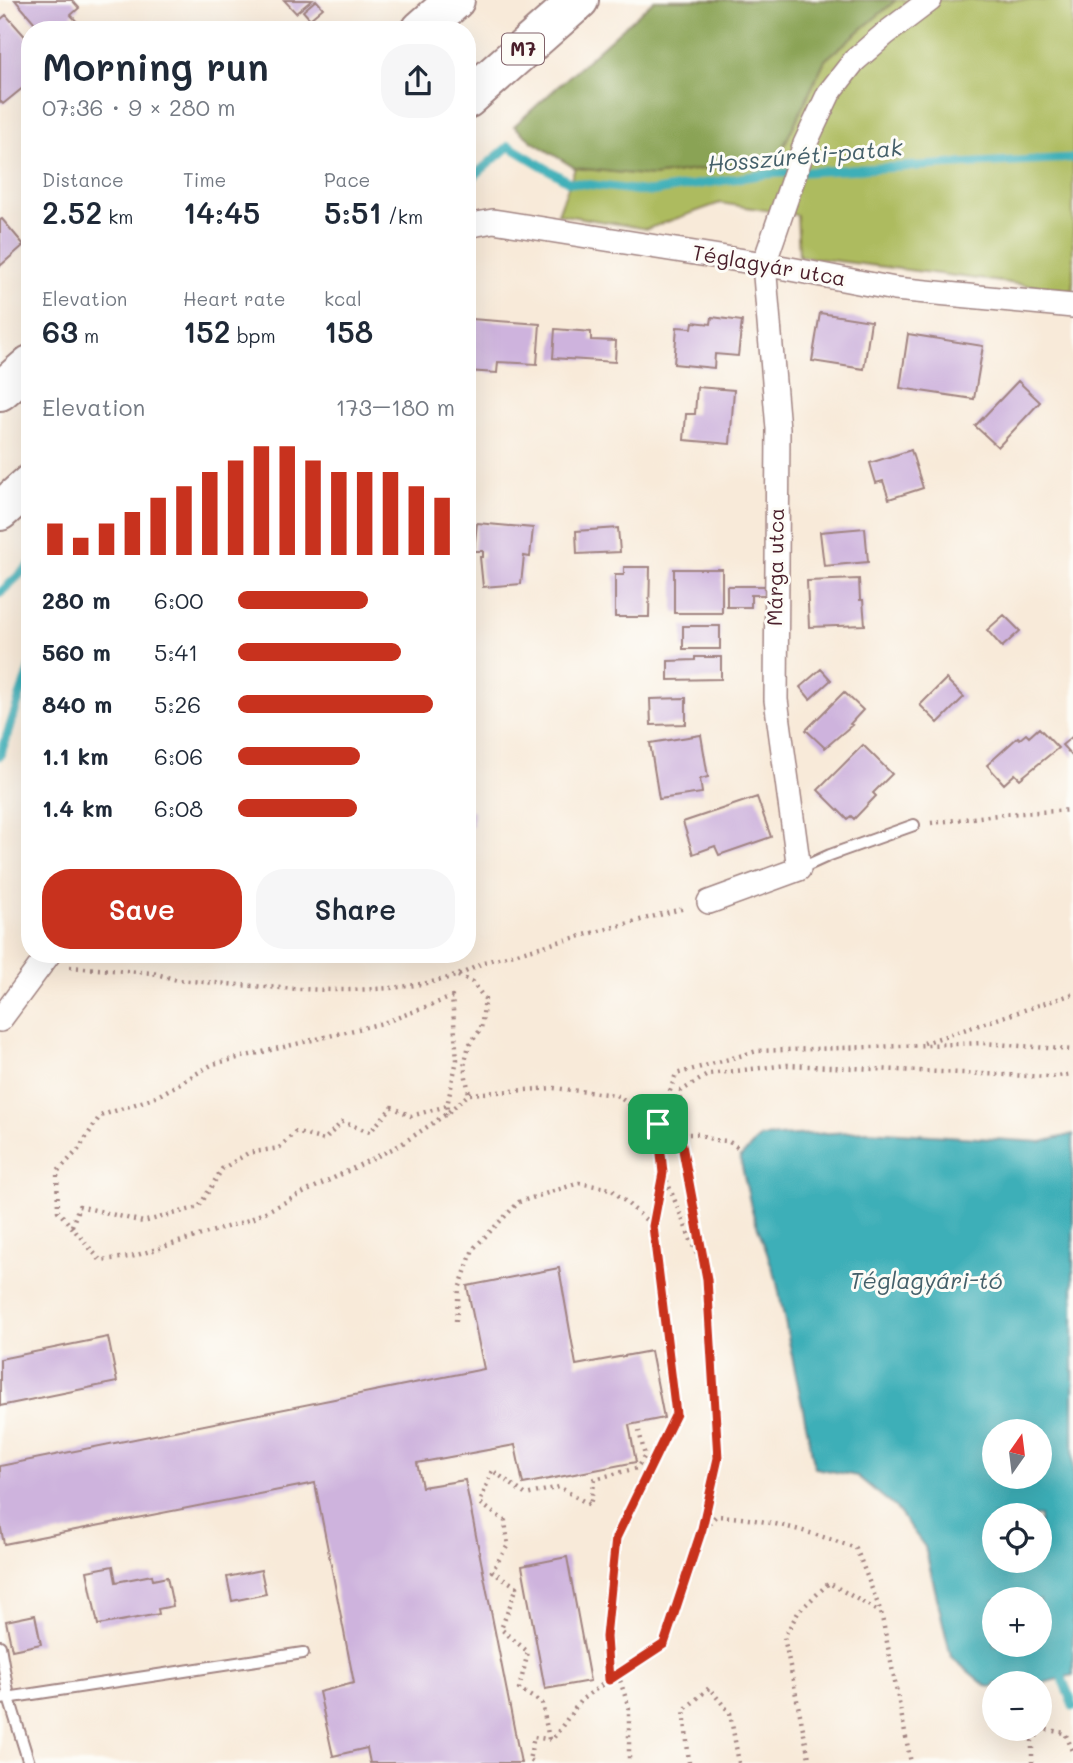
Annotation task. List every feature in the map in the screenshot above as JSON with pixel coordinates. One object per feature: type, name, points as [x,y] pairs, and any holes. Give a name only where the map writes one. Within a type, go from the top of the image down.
[{"type":"highway","points":[[431,21],[455,0]]},
{"type":"highway","name":"M7","points":[[476,91],[579,0]]},
{"type":"highway","points":[[0,391],[21,373]]},
{"type":"highway","points":[[0,511],[21,492]]},
{"type":"street","points":[[764,264],[805,144],[829,93],[839,78],[885,34],[930,0]]},
{"type":"street","name":"Téglagyár utca","points":[[476,224],[493,221],[764,264],[895,289],[1073,306]]},
{"type":"street","name":"Márga utca","points":[[764,264],[778,429],[776,700],[799,869]]},
{"type":"street","points":[[709,902],[799,869]]},
{"type":"street","points":[[0,1020],[42,963]]},
{"type":"lane","points":[[799,869],[914,825]]},
{"type":"lane","points":[[0,1646],[5,1699],[29,1763]]},
{"type":"lane","points":[[5,1699],[303,1653]]},
{"type":"path","points":[[914,825],[1004,814],[1073,810]]},
{"type":"path","points":[[59,963],[74,969],[153,973],[177,980],[338,990],[417,984],[457,976],[484,962],[709,902]]},
{"type":"path","points":[[457,976],[472,982],[485,999],[481,1029],[470,1045],[464,1066],[469,1094]]},
{"type":"path","points":[[917,1046],[1073,995]]},
{"type":"path","points":[[445,1115],[457,1060],[452,997],[383,1023],[213,1064],[156,1097],[100,1116],[78,1150],[57,1172],[58,1211],[100,1260],[131,1257],[249,1220],[400,1145],[445,1115],[469,1094],[553,1088],[616,1095],[658,1124],[680,1134],[698,1134],[714,1140],[728,1141],[737,1147]]},
{"type":"path","points":[[609,1680],[606,1637],[616,1538],[676,1414],[653,1226],[663,1173],[658,1124],[676,1074],[757,1051],[983,1043],[1073,1050]]},
{"type":"path","points":[[537,1763],[530,1760],[534,1737],[552,1740],[581,1700],[664,1644],[702,1529],[718,1458],[707,1279],[677,1116],[681,1091],[709,1074],[787,1065],[1050,1077],[1073,1074]]},
{"type":"path","points":[[72,1227],[79,1206],[143,1222],[199,1208],[222,1169],[248,1153],[279,1148],[295,1132],[324,1140],[342,1122],[370,1132],[391,1107],[411,1116],[447,1106]]},
{"type":"path","points":[[663,1173],[707,1279]]},
{"type":"path","points":[[456,1321],[458,1289],[473,1249],[519,1202],[579,1183],[611,1189],[653,1226]]},
{"type":"path","points":[[550,1739],[542,1703],[519,1689],[528,1652],[501,1629],[517,1587],[492,1571],[508,1545],[505,1521],[480,1503],[492,1470],[526,1495],[559,1487],[590,1505],[595,1479],[637,1468],[645,1456],[639,1431]]},
{"type":"path","points":[[702,1529],[716,1516],[750,1518],[819,1535],[856,1548],[881,1612],[911,1763]]},
{"type":"path","points":[[810,1763],[784,1637],[799,1611],[829,1583],[881,1612]]},
{"type":"path","points":[[618,1674],[629,1708],[629,1763]]},
{"type":"path","points":[[689,1763],[684,1710],[709,1688],[730,1713],[739,1763]]},
{"type":"path","points":[[1032,1763],[1032,1741],[1043,1729],[1065,1733],[1073,1751]]},
{"type":"green space","points":[[654,0],[896,0],[825,60],[778,158],[653,176],[575,168],[533,142],[514,126]]},
{"type":"green space","points":[[896,0],[1073,0],[1073,291],[799,256],[797,215],[720,203],[647,229],[558,214],[575,168],[653,176],[778,158],[825,60]]},
{"type":"water","name":"Téglagyári-tó","points":[[868,1131],[1042,1142],[1073,1134],[1073,1675],[1052,1681],[1052,1671],[982,1671],[982,1683],[951,1657],[925,1547],[895,1507],[857,1476],[815,1468],[776,1278],[752,1211],[740,1158],[760,1137]]},
{"type":"building","points":[[15,0],[72,0],[79,8],[71,15],[76,21],[33,21]]},
{"type":"building","points":[[284,0],[312,0],[296,13]]},
{"type":"building","points":[[316,0],[323,8],[310,19],[303,11]]},
{"type":"building","points":[[6,15],[21,32],[21,89],[3,104],[0,101],[0,20]]},
{"type":"building","points":[[2,219],[21,241],[21,248],[0,266]]},
{"type":"building","points":[[820,313],[871,321],[864,369],[812,361]]},
{"type":"building","points":[[712,317],[742,321],[738,356],[715,354],[714,368],[674,364],[677,327],[692,328],[693,322],[711,324]]},
{"type":"building","points":[[476,319],[540,324],[537,364],[498,362],[497,373],[476,372]]},
{"type":"building","points":[[555,329],[591,332],[591,340],[616,341],[615,362],[553,358]]},
{"type":"building","points":[[908,334],[983,346],[974,399],[900,388]]},
{"type":"building","points":[[1018,381],[1040,402],[998,447],[975,426]]},
{"type":"building","points":[[697,387],[734,390],[730,444],[684,440],[686,414],[695,414]]},
{"type":"building","points":[[911,450],[923,488],[889,499],[883,481],[876,483],[870,463]]},
{"type":"building","points":[[477,523],[533,528],[530,557],[524,556],[521,584],[483,587],[480,557],[483,557],[483,551],[476,551]]},
{"type":"building","points":[[618,528],[620,552],[577,554],[576,531]]},
{"type":"building","points":[[865,528],[868,562],[824,566],[820,532]]},
{"type":"building","points":[[624,567],[650,567],[649,617],[615,617],[615,575],[624,575]]},
{"type":"building","points":[[674,569],[722,569],[722,613],[674,613]]},
{"type":"building","points":[[859,579],[865,625],[809,627],[807,581]]},
{"type":"building","points":[[727,586],[765,586],[765,595],[751,595],[751,607],[727,607]]},
{"type":"building","points":[[1004,615],[1020,631],[1002,647],[987,630]]},
{"type":"building","points":[[683,626],[720,626],[720,649],[683,649]]},
{"type":"building","points":[[695,657],[721,657],[721,679],[668,680],[668,661],[695,660]]},
{"type":"building","points":[[821,669],[831,680],[810,699],[800,687]]},
{"type":"building","points":[[946,679],[964,697],[938,723],[920,705]]},
{"type":"building","points":[[844,692],[863,710],[850,724],[852,725],[825,748],[806,730]]},
{"type":"building","points":[[686,698],[686,724],[651,725],[650,699]]},
{"type":"building","points":[[1039,728],[1058,748],[1020,779],[1015,774],[1004,784],[987,765],[1018,737],[1020,739],[1026,734],[1029,737]]},
{"type":"building","points":[[701,735],[708,777],[700,779],[702,793],[659,799],[650,743]]},
{"type":"building","points":[[1073,736],[1073,757],[1062,745]]},
{"type":"building","points":[[863,745],[892,774],[873,793],[876,796],[854,819],[851,816],[847,819],[818,790]]},
{"type":"building","points":[[757,797],[771,837],[719,855],[715,846],[693,854],[683,822]]},
{"type":"building","points":[[559,1268],[576,1365],[651,1351],[664,1418],[629,1425],[636,1462],[523,1484],[515,1445],[417,1463],[422,1487],[465,1480],[521,1763],[370,1763],[367,1748],[333,1756],[319,1692],[354,1683],[315,1483],[4,1544],[0,1524],[0,1466],[484,1369],[467,1286]]},
{"type":"building","points":[[108,1337],[117,1382],[0,1406],[0,1359]]},
{"type":"building","points":[[567,1557],[590,1681],[545,1689],[522,1566]]},
{"type":"building","points":[[113,1566],[116,1582],[152,1575],[153,1580],[167,1577],[173,1606],[158,1609],[159,1614],[98,1625],[87,1571]]},
{"type":"building","points":[[261,1570],[266,1594],[232,1601],[227,1577]]},
{"type":"building","points":[[35,1615],[41,1644],[12,1650],[6,1621]]},
{"type":"waterway","name":"Hosszúréti-patak","points":[[476,174],[509,146],[569,182],[649,192],[766,174],[1073,158]]},
{"type":"waterway","points":[[0,593],[21,573]]},
{"type":"waterway","points":[[0,756],[21,694]]},
{"type":"waterway","points":[[1062,1678],[1073,1706]]},
{"type":"route","points":[[658,1124],[680,1134],[707,1279],[718,1458],[702,1529],[664,1644],[609,1680],[606,1637],[616,1538],[676,1414],[653,1226],[663,1173],[658,1124]]}]
